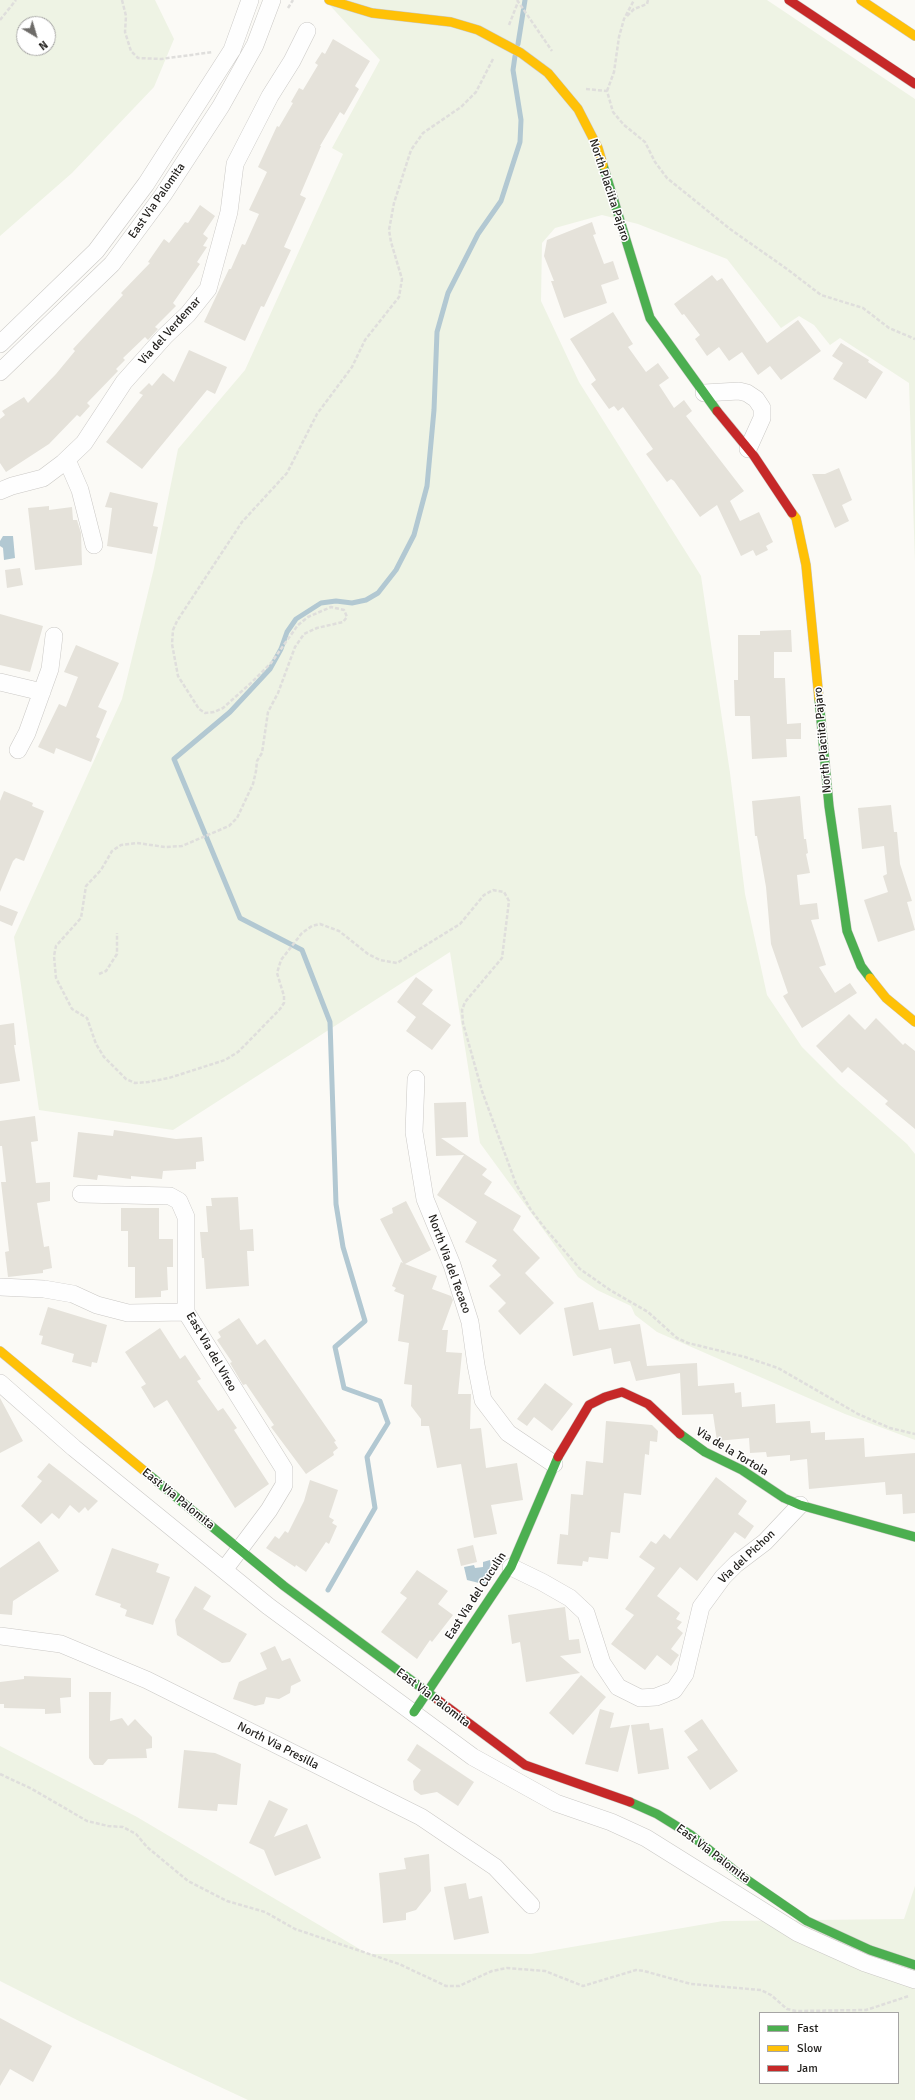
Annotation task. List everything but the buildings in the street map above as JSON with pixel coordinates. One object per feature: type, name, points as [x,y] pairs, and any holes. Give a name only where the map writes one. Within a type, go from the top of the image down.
[{"type":"street","name":"East Via Palomita","points":[[0,344],[96,251],[146,184],[232,50],[250,0]]},
{"type":"street","name":"East Via Palomita","points":[[0,372],[112,264],[163,195],[225,99],[255,44],[272,0]]},
{"type":"street","name":"North Placiita Pajaro","points":[[329,0],[372,13],[451,22],[478,30],[521,53],[548,72],[578,109],[598,148],[650,318],[748,449],[796,518],[806,565],[829,806],[847,931],[861,966],[865,972],[886,998],[915,1022]]},
{"type":"street","points":[[789,0],[915,84]]},
{"type":"street","points":[[803,9],[809,0]]},
{"type":"street","points":[[861,0],[915,36]]},
{"type":"street","name":"Via del Verdemar","points":[[0,491],[12,486],[43,478],[67,460],[84,443],[124,382],[164,336],[188,314],[208,289],[229,212],[235,164],[270,96],[292,61],[307,31]]},
{"type":"street","points":[[704,392],[739,391],[747,393],[756,399],[762,408],[762,418],[748,449]]},
{"type":"street","points":[[67,460],[80,490],[94,545]]},
{"type":"street","points":[[18,750],[27,733],[50,669],[54,636]]},
{"type":"street","points":[[0,682],[42,692]]},
{"type":"street","name":"North Via del Tecaco","points":[[416,1079],[414,1132],[425,1199],[452,1265],[470,1322],[483,1400],[508,1433],[554,1464]]},
{"type":"street","name":"East Via del Vireo","points":[[81,1194],[170,1196],[178,1201],[186,1217],[186,1312],[284,1469],[284,1485],[269,1510],[241,1550],[224,1570]]},
{"type":"street","points":[[0,1287],[44,1289],[73,1294],[96,1305],[128,1313],[186,1312]]},
{"type":"street","name":"East Via Palomita","points":[[0,1350],[284,1586],[525,1765],[558,1778],[618,1796],[657,1814],[691,1835],[740,1875],[806,1921],[870,1950],[915,1965]]},
{"type":"street","name":"East Via Palomita","points":[[0,1383],[74,1448],[268,1606],[414,1712],[473,1757],[513,1781],[556,1803],[611,1822],[646,1838],[798,1933],[865,1963],[915,1980]]},
{"type":"street","name":"Via de la Tortola","points":[[554,1464],[589,1405],[605,1397],[622,1392],[648,1404],[678,1433],[705,1452],[742,1470],[784,1498],[800,1505],[896,1533],[915,1536]]},
{"type":"street","name":"East Via del Cuculin","points":[[414,1712],[511,1567],[554,1464]]},
{"type":"street","name":"Via del Pichon","points":[[511,1567],[570,1598],[586,1613],[602,1663],[618,1687],[640,1698],[656,1697],[674,1690],[685,1674],[701,1607],[705,1601],[732,1569],[765,1542],[800,1505]]},
{"type":"street","name":"North Via Presilla","points":[[0,1636],[61,1644],[140,1677],[420,1817],[495,1867],[532,1904]]},
{"type":"path","points":[[0,20],[16,0]]},
{"type":"path","points":[[122,0],[126,16],[125,32],[131,50],[138,58],[161,59],[220,51]]},
{"type":"path","points":[[634,0],[624,19],[619,37],[614,72],[607,91],[613,112],[624,125],[645,142],[655,162],[667,178],[730,229],[781,264],[820,295],[863,308],[889,328],[915,339]]},
{"type":"path","points":[[624,19],[634,9],[647,4],[648,0]]},
{"type":"path","points":[[506,30],[518,1]]},
{"type":"path","points":[[518,1],[555,55]]},
{"type":"path","points":[[495,57],[476,92],[461,107],[423,133],[411,150],[394,203],[389,230],[402,279],[399,297],[365,340],[352,367],[317,414],[287,473],[242,522],[178,621],[173,630],[172,644],[178,676],[199,709],[206,713],[214,712],[223,708],[271,663],[298,625],[308,617],[331,607],[344,610],[347,614],[343,622],[317,628],[304,634],[294,647],[278,693],[268,712],[262,752],[257,761],[253,784],[237,818],[229,826],[182,846],[165,847],[137,843],[122,845],[112,851],[101,870],[86,886],[81,918],[67,936],[56,946],[54,968],[60,987],[72,1010],[87,1018],[96,1044],[104,1057],[126,1079],[135,1083],[169,1078],[225,1060],[238,1052],[280,1009],[284,1003],[284,996],[278,973],[281,960],[298,937],[306,929],[320,924],[339,931],[368,954],[380,960],[397,963],[460,924],[484,895],[492,890],[504,892],[509,901],[502,958],[465,1002],[462,1010],[463,1023],[482,1091],[516,1184],[531,1210],[580,1269],[610,1290],[648,1312],[677,1338],[688,1343],[745,1357],[778,1368],[858,1414],[890,1428],[915,1434]]},
{"type":"path","points":[[585,88],[607,91]]},
{"type":"path","points":[[99,974],[106,971],[117,954],[117,933]]},
{"type":"path","points":[[0,1774],[32,1789],[87,1821],[108,1826],[123,1827],[136,1834],[147,1847],[188,1881],[227,1901],[265,1912],[295,1929],[399,1964],[446,1986],[459,1986],[492,1971],[507,1968],[545,1971],[583,1986],[636,1970],[692,1984],[761,1990],[771,1994],[787,2008],[796,2011],[866,2010],[910,1995],[915,1997]]},
{"type":"shaded area","points":[[0,0],[155,0],[174,39],[154,87],[72,173],[0,236]]},
{"type":"shaded area","points":[[325,0],[767,0],[915,99],[915,562],[909,383],[840,338],[830,345],[814,325],[799,316],[781,328],[727,259],[638,224],[602,215],[555,228],[542,243],[541,301],[579,382],[701,576],[730,773],[745,894],[767,995],[802,1047],[839,1084],[907,1144],[915,1154],[915,1440],[845,1414],[657,1332],[635,1315],[631,1306],[597,1290],[578,1277],[480,1143],[450,952],[173,1130],[39,1110],[14,937],[122,699],[154,568],[178,449],[245,370],[343,154],[332,148],[380,60]]},
{"type":"shaded area","points":[[0,1746],[137,1817],[368,1954],[531,1954],[723,1921],[904,1919],[915,1886],[915,2100],[248,2100],[81,2022],[0,1981]]},
{"type":"water","points":[[3,536],[13,536],[15,558],[4,560],[3,548],[0,546],[0,541]]},
{"type":"water","points":[[490,1560],[492,1576],[487,1583],[483,1584],[467,1580],[464,1567],[474,1565],[475,1568],[483,1567],[483,1562]]},
{"type":"waterway","points":[[518,44],[525,0]]},
{"type":"waterway","points":[[328,1590],[375,1508],[367,1457],[388,1423],[380,1401],[344,1388],[335,1347],[365,1321],[343,1247],[336,1204],[330,1022],[302,950],[240,918],[174,759],[230,712],[270,669],[281,649],[287,632],[296,619],[321,603],[336,601],[352,603],[366,600],[378,593],[396,570],[414,535],[427,486],[434,410],[437,332],[448,293],[478,234],[501,201],[520,142],[521,120],[513,70],[515,56]]},
{"type":"traffic: fast","points":[[603,165],[650,318],[717,411]]},
{"type":"traffic: fast","points":[[819,699],[829,806],[847,931],[861,966],[870,978]]},
{"type":"traffic: fast","points":[[680,1434],[705,1452],[742,1470],[784,1498],[800,1505],[915,1537]]},
{"type":"traffic: fast","points":[[414,1712],[511,1567],[558,1457]]},
{"type":"traffic: fast","points":[[148,1474],[284,1586],[438,1700]]},
{"type":"traffic: fast","points":[[630,1802],[657,1814],[691,1835],[740,1875],[807,1921],[870,1950],[915,1965]]},
{"type":"traffic: slow","points":[[329,0],[372,13],[451,22],[478,30],[521,53],[548,73],[578,109],[598,148],[603,165]]},
{"type":"traffic: slow","points":[[861,0],[915,36]]},
{"type":"traffic: slow","points":[[792,513],[796,518],[806,565],[819,699]]},
{"type":"traffic: slow","points":[[870,978],[886,998],[915,1022]]},
{"type":"traffic: slow","points":[[0,1351],[148,1474]]},
{"type":"traffic: jam","points":[[789,0],[915,84]]},
{"type":"traffic: jam","points":[[717,411],[754,456],[792,513]]},
{"type":"traffic: jam","points":[[558,1457],[589,1405],[605,1397],[622,1392],[648,1404],[680,1434]]},
{"type":"traffic: jam","points":[[438,1700],[525,1765],[630,1802]]}]
